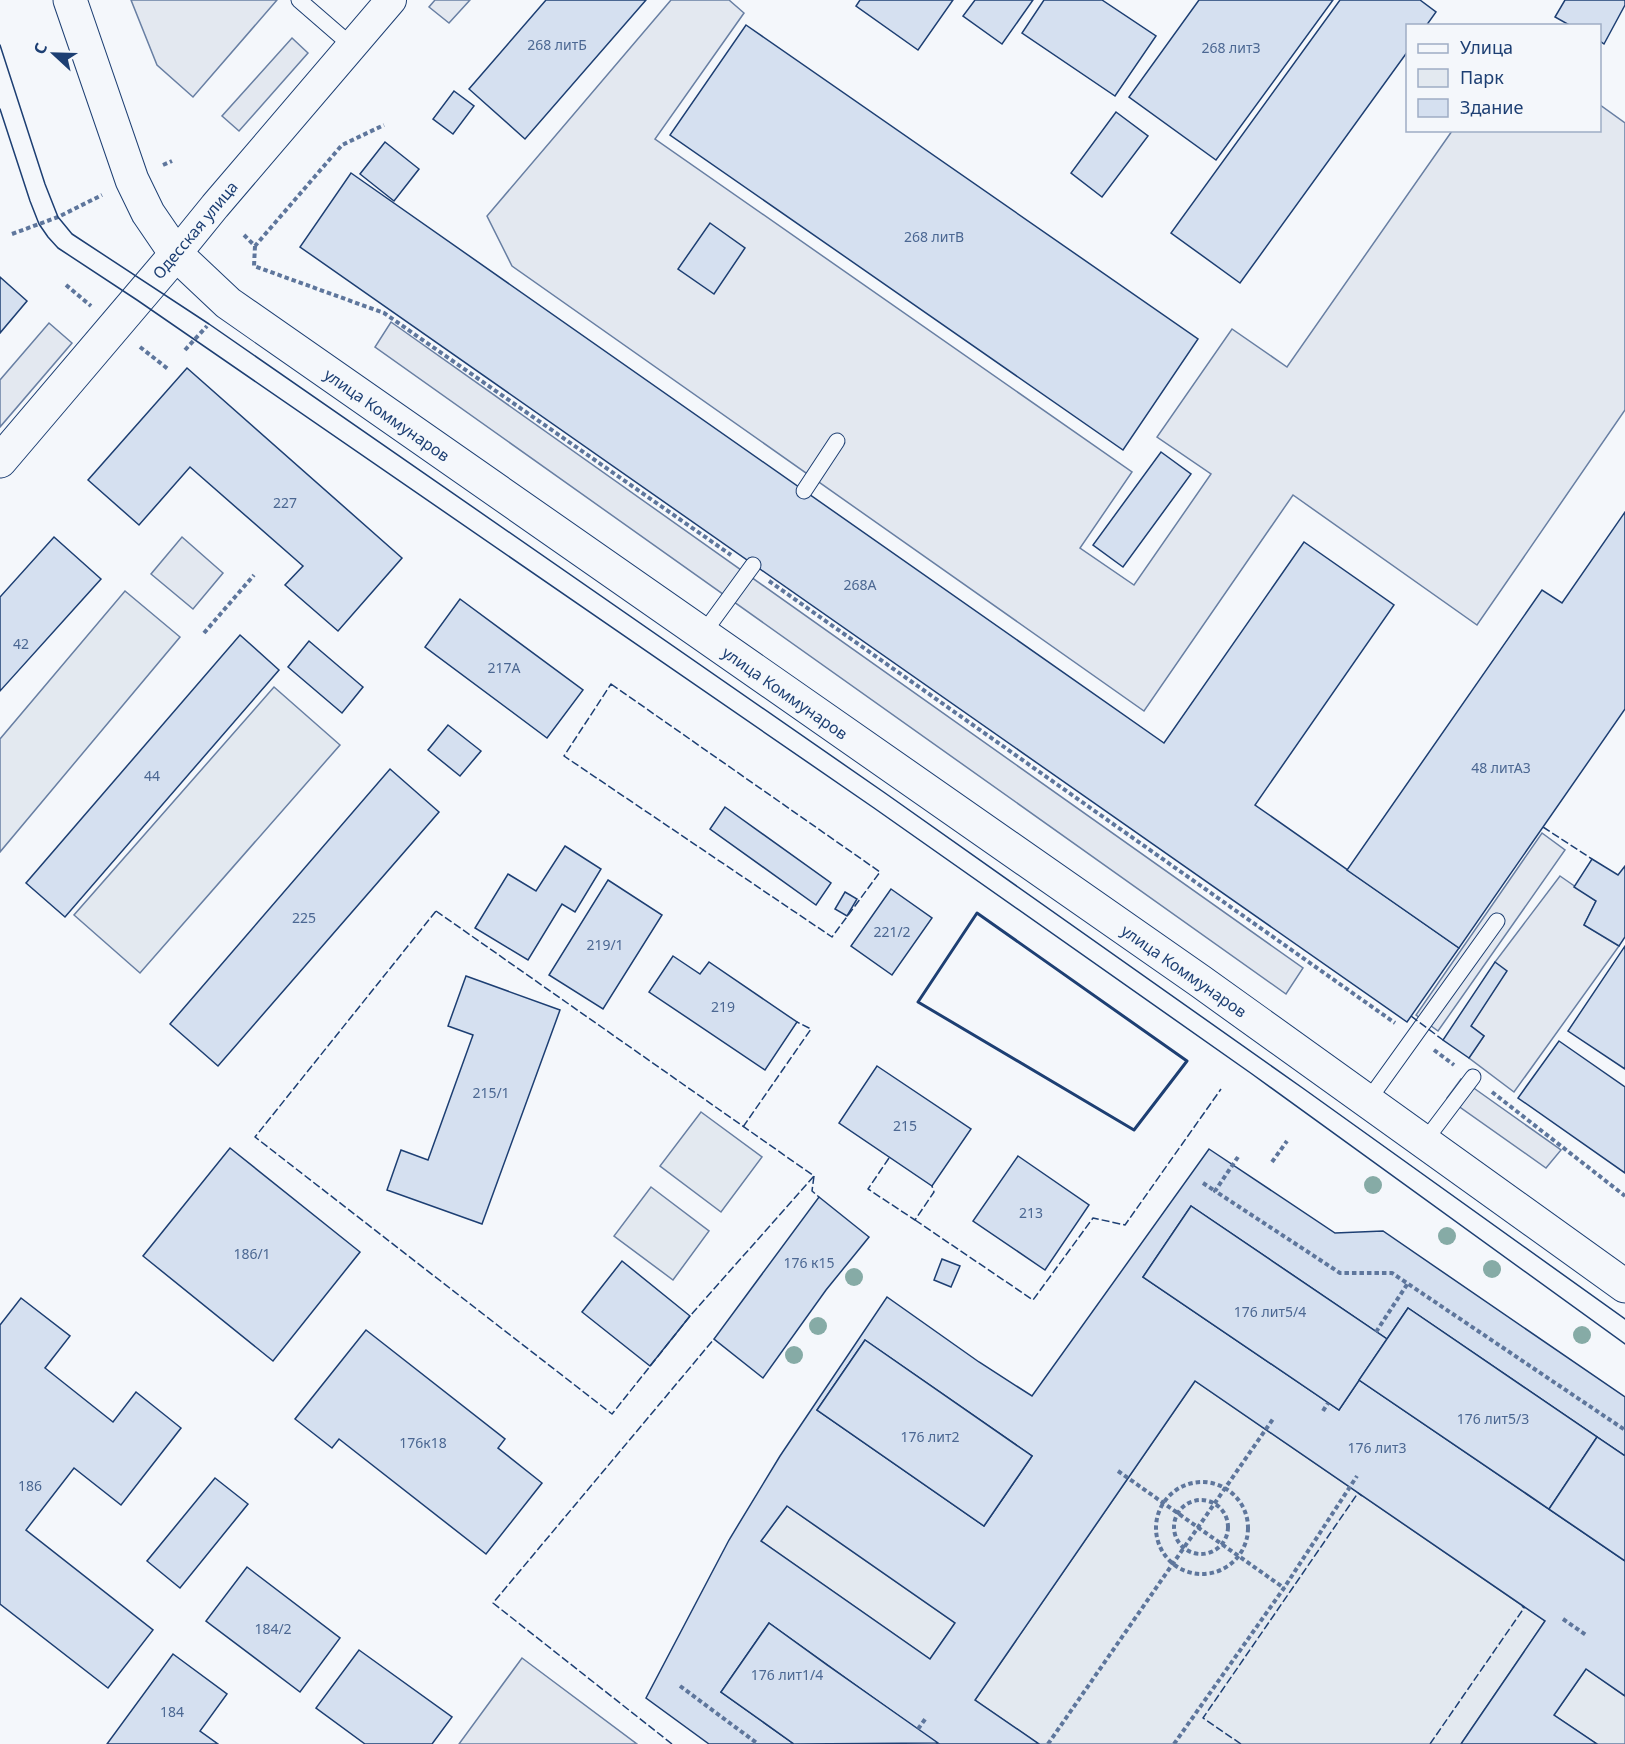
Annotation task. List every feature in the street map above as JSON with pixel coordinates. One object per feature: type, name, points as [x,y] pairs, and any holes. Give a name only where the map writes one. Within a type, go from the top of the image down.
[{"type":"main road","name":"улица Коммунаров","points":[[70,0],[132,180],[148,213],[176,254],[228,303],[1200,981],[1625,1286]]},
{"type":"main road","name":"Одесская улица","points":[[0,461],[176,254]]},
{"type":"street","name":"Одесская улица","points":[[176,254],[391,0]]},
{"type":"lane","points":[[299,0],[352,46]]},
{"type":"lane","points":[[804,491],[837,441]]},
{"type":"lane","points":[[702,635],[752,566]]},
{"type":"lane","points":[[1367,1102],[1497,921]]},
{"type":"lane","points":[[1424,1142],[1473,1077]]},
{"type":"path","points":[[384,125],[342,145],[255,246],[254,266],[384,313],[752,566],[1473,1077],[1625,1196]]},
{"type":"path","points":[[12,234],[58,217],[172,161]]},
{"type":"path","points":[[244,235],[255,246]]},
{"type":"path","points":[[204,633],[254,575]]},
{"type":"path","points":[[1272,1162],[1287,1141]]},
{"type":"path","points":[[1215,1191],[1238,1157]]},
{"type":"path","points":[[1203,1183],[1340,1273],[1392,1273],[1625,1430]]},
{"type":"path","points":[[1376,1332],[1408,1283]]},
{"type":"path","points":[[1323,1411],[1328,1403]]},
{"type":"path","points":[[1048,1744],[1273,1419]]},
{"type":"path","points":[[1118,1471],[1284,1588]]},
{"type":"path","points":[[1174,1744],[1284,1588],[1356,1476]]},
{"type":"path","points":[[1204,1481],[1226,1488],[1239,1498],[1247,1517],[1248,1537],[1239,1555],[1227,1568],[1209,1574],[1191,1574],[1173,1565],[1161,1551],[1155,1534],[1156,1518],[1163,1502],[1173,1490],[1188,1483],[1204,1481]]},
{"type":"path","points":[[1199,1500],[1215,1504],[1225,1514],[1228,1525],[1227,1536],[1212,1552],[1202,1555],[1191,1553],[1176,1538],[1174,1528],[1179,1513],[1189,1503],[1199,1500]]},
{"type":"path","points":[[1563,1619],[1586,1635]]},
{"type":"path","points":[[680,1686],[758,1744]]},
{"type":"path","points":[[918,1729],[926,1718]]},
{"type":"green space","points":[[125,591],[180,637],[0,852],[0,739]]},
{"type":"green space","points":[[274,687],[340,745],[140,973],[74,915]]},
{"type":"green space","points":[[701,1112],[762,1157],[721,1212],[660,1166]]},
{"type":"green space","points":[[651,1187],[709,1231],[673,1280],[614,1236]]},
{"type":"green space","points":[[1195,1381],[1545,1621],[1461,1744],[1039,1744],[975,1700]]},
{"type":"green space","points":[[787,1506],[955,1623],[930,1659],[761,1541]]},
{"type":"green space","points":[[1586,1669],[1625,1696],[1625,1744],[1597,1744],[1554,1715]]},
{"type":"shaded area","points":[[131,0],[277,0],[193,97],[157,65]]},
{"type":"shaded area","points":[[435,0],[470,0],[449,23],[429,7]]},
{"type":"shaded area","points":[[671,0],[729,0],[744,13],[655,139],[1132,472],[1080,548],[1134,585],[1211,474],[1157,437],[1232,329],[1287,367],[1451,132],[1601,132],[1601,106],[1625,123],[1625,410],[1477,625],[1293,495],[1144,711],[512,266],[487,216]]},
{"type":"shaded area","points":[[292,38],[308,53],[239,131],[222,116]]},
{"type":"shaded area","points":[[391,322],[1303,968],[1286,994],[375,347]]},
{"type":"shaded area","points":[[49,323],[72,343],[0,427],[0,380]]},
{"type":"shaded area","points":[[182,537],[223,573],[193,609],[151,574]]},
{"type":"shaded area","points":[[1542,833],[1565,850],[1438,1031],[1416,1015]]},
{"type":"shaded area","points":[[1560,876],[1596,901],[1584,925],[1619,946],[1514,1092],[1469,1058],[1484,1036],[1471,1026],[1495,962]]},
{"type":"shaded area","points":[[1461,1079],[1561,1150],[1546,1168],[1447,1098]]},
{"type":"shaded area","points":[[522,1658],[637,1744],[459,1744]]},
{"type":"building","points":[[546,0],[646,0],[525,139],[469,89]]},
{"type":"building","points":[[860,0],[953,0],[918,50],[856,6]]},
{"type":"building","points":[[975,0],[1033,0],[1002,44],[963,16]]},
{"type":"building","points":[[1044,0],[1102,0],[1156,36],[1115,96],[1022,33]]},
{"type":"building","points":[[1199,0],[1333,0],[1216,160],[1129,97]]},
{"type":"building","points":[[1340,0],[1420,0],[1436,12],[1427,24],[1406,24],[1406,54],[1240,283],[1171,233]]},
{"type":"building","points":[[1565,0],[1625,0],[1625,5],[1604,44],[1601,42],[1601,24],[1567,24],[1555,17]]},
{"type":"building","points":[[746,25],[1198,339],[1123,450],[670,135]]},
{"type":"building","points":[[454,91],[474,106],[453,134],[433,119]]},
{"type":"building","points":[[1116,112],[1148,136],[1102,197],[1071,173]]},
{"type":"building","points":[[385,142],[419,169],[394,201],[360,174]]},
{"type":"building","points":[[351,173],[1164,743],[1304,542],[1394,605],[1255,805],[1459,948],[1407,1022],[300,247]]},
{"type":"building","points":[[710,223],[745,248],[714,294],[678,269]]},
{"type":"building","points":[[0,277],[27,301],[0,333]]},
{"type":"building","points":[[187,368],[402,558],[338,631],[285,585],[303,566],[190,467],[139,525],[88,480]]},
{"type":"building","points":[[1161,452],[1191,474],[1123,567],[1093,545]]},
{"type":"building","points":[[1625,512],[1625,709],[1459,948],[1347,870],[1542,590],[1562,603]]},
{"type":"building","points":[[54,537],[101,579],[0,691],[0,597]]},
{"type":"building","points":[[460,599],[583,690],[547,738],[425,647]]},
{"type":"building","points":[[240,635],[279,670],[65,917],[26,883]]},
{"type":"building","points":[[309,641],[363,687],[342,713],[288,667]]},
{"type":"building","points":[[448,725],[481,751],[460,776],[428,750]]},
{"type":"building","points":[[390,769],[439,812],[218,1066],[170,1024]]},
{"type":"building","points":[[725,807],[831,883],[816,905],[710,829]]},
{"type":"building","points":[[565,846],[601,869],[575,912],[562,904],[528,960],[475,928],[508,874],[536,891]]},
{"type":"building","points":[[1592,859],[1618,875],[1625,866],[1625,937],[1619,946],[1584,925],[1596,901],[1574,887]]},
{"type":"building","points":[[608,880],[662,915],[603,1009],[549,975]]},
{"type":"building","points":[[891,889],[932,918],[892,975],[851,946]]},
{"type":"building","points":[[845,892],[857,899],[847,916],[835,909]]},
{"type":"building","points":[[1625,946],[1625,1069],[1568,1031]]},
{"type":"building","points":[[673,956],[700,974],[709,962],[797,1022],[765,1070],[649,992]]},
{"type":"building","points":[[1495,962],[1507,971],[1471,1026],[1484,1036],[1469,1058],[1443,1040]]},
{"type":"building","points":[[466,976],[560,1010],[482,1224],[387,1190],[401,1150],[428,1160],[473,1035],[448,1026]]},
{"type":"building","points":[[1559,1041],[1625,1087],[1625,1173],[1518,1098]]},
{"type":"building","points":[[877,1066],[971,1129],[932,1186],[839,1123]]},
{"type":"building","points":[[230,1148],[360,1252],[273,1361],[143,1256]]},
{"type":"building","points":[[1209,1149],[1335,1233],[1383,1231],[1625,1397],[1625,1456],[1408,1308],[1387,1339],[1191,1206],[1143,1277],[1339,1410],[1359,1380],[1625,1561],[1625,1696],[1586,1669],[1554,1715],[1597,1744],[1461,1744],[1545,1621],[1195,1381],[975,1700],[1039,1744],[938,1744],[769,1623],[721,1692],[794,1744],[709,1744],[646,1698],[729,1540],[780,1456],[887,1297],[979,1362],[1032,1396]],"holes":[[[865,1340],[1032,1456],[984,1526],[817,1410]],[[787,1506],[955,1623],[930,1659],[761,1541]]]},
{"type":"building","points":[[1018,1156],[1089,1205],[1045,1270],[973,1221]]},
{"type":"building","points":[[819,1197],[869,1237],[826,1290],[763,1378],[714,1339]]},
{"type":"building","points":[[1191,1206],[1387,1339],[1339,1410],[1143,1277]]},
{"type":"building","points":[[942,1259],[960,1266],[951,1287],[934,1280]]},
{"type":"building","points":[[622,1261],[690,1316],[650,1366],[582,1312]]},
{"type":"building","points":[[21,1298],[70,1336],[45,1368],[113,1422],[136,1392],[181,1428],[121,1505],[74,1468],[26,1530],[153,1630],[108,1688],[0,1604],[0,1325]]},
{"type":"building","points":[[1408,1308],[1597,1437],[1549,1509],[1359,1380]]},
{"type":"building","points":[[366,1330],[505,1439],[498,1448],[542,1483],[486,1554],[339,1439],[332,1448],[295,1419]]},
{"type":"building","points":[[865,1340],[1032,1456],[984,1526],[817,1410]]},
{"type":"building","points":[[1597,1437],[1625,1456],[1625,1561],[1549,1509]]},
{"type":"building","points":[[215,1478],[248,1504],[180,1588],[147,1561]]},
{"type":"building","points":[[247,1567],[340,1638],[300,1692],[206,1621]]},
{"type":"building","points":[[769,1623],[938,1743],[794,1744],[721,1692]]},
{"type":"building","points":[[359,1650],[452,1717],[432,1744],[365,1744],[316,1708]]},
{"type":"building","points":[[173,1654],[227,1694],[200,1731],[218,1744],[107,1744]]},
{"type":"tram line","points":[[0,45],[45,184],[58,217],[72,234],[209,324],[885,793],[1625,1319]]},
{"type":"tram line","points":[[0,109],[39,224],[58,248],[137,300],[874,808],[1252,1074],[1625,1344]]},
{"type":"fence","points":[[611,684],[880,872],[832,937],[564,756],[611,684]]},
{"type":"fence","points":[[1543,827],[1592,859]]},
{"type":"fence","points":[[436,911],[814,1176],[690,1316],[612,1414],[255,1137],[436,911]]},
{"type":"fence","points":[[1411,1016],[1443,1040]]},
{"type":"fence","points":[[743,1127],[811,1029],[797,1022]]},
{"type":"fence","points":[[915,1220],[1033,1300],[1093,1218],[1125,1225],[1221,1089]]},
{"type":"fence","points":[[889,1158],[868,1189],[915,1220],[934,1192],[932,1186]]},
{"type":"fence","points":[[814,1176],[812,1191],[819,1197]]},
{"type":"fence","points":[[672,1744],[493,1603],[714,1339]]},
{"type":"fence","points":[[1241,1744],[1203,1718],[1358,1493],[1362,1496]]},
{"type":"fence","points":[[1430,1744],[1524,1608],[1522,1606]]},
{"type":"wall","points":[[977,913],[1187,1061],[1134,1130],[918,1002],[977,913]]}]
